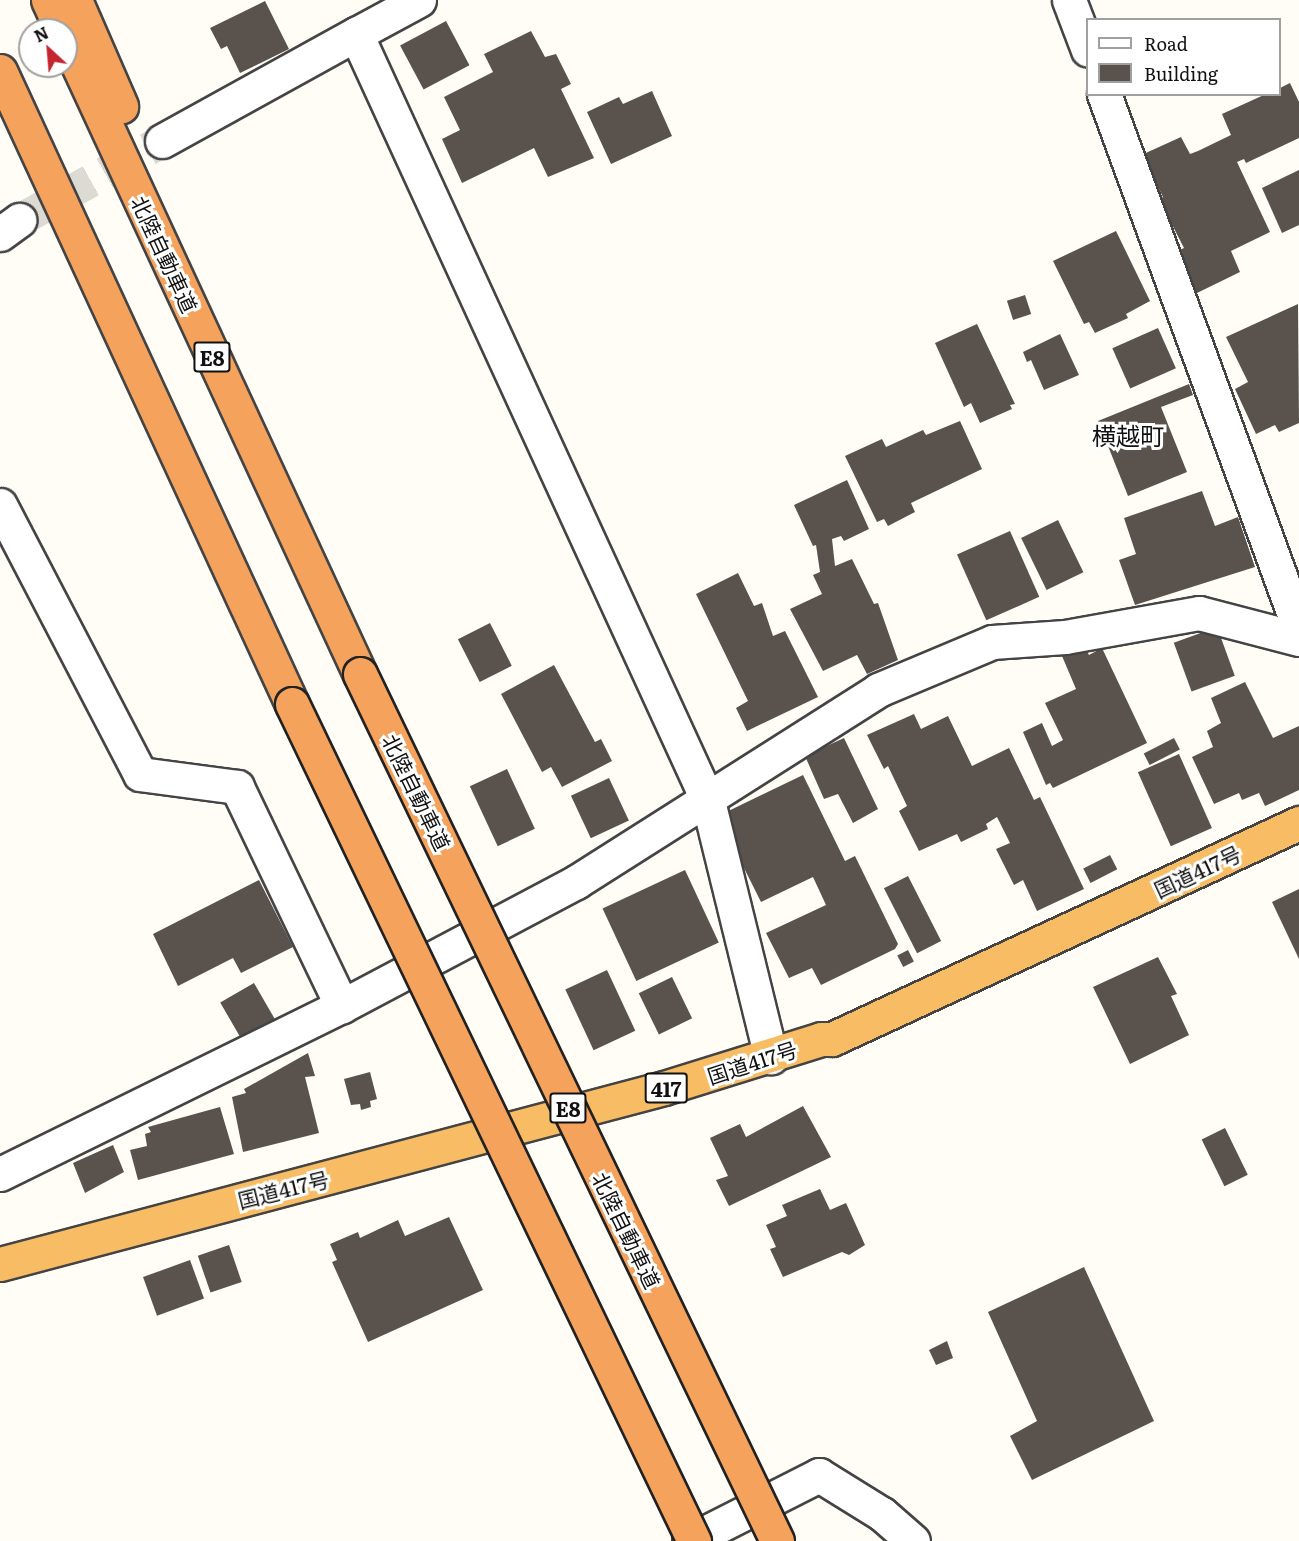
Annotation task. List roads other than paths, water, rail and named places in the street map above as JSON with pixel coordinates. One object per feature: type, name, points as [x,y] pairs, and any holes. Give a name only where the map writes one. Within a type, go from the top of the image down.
[{"type":"highway","points":[[48,0],[56,18]]},
{"type":"highway","points":[[75,0],[204,296],[316,582]]},
{"type":"highway","name":"北陸自動車道","points":[[78,65],[316,582],[777,1541]]},
{"type":"highway","points":[[0,70],[292,704],[694,1541]]},
{"type":"highway","name":"国道417号","points":[[0,1264],[771,1057],[821,1039],[832,1039],[1299,823]]},
{"type":"street","points":[[162,141],[419,0]]},
{"type":"street","points":[[1069,0],[1086,45]]},
{"type":"street","points":[[356,34],[708,801],[771,1057]]},
{"type":"street","points":[[1105,96],[1299,628]]},
{"type":"street","points":[[0,505],[140,774],[237,787],[342,1006]]},
{"type":"street","points":[[0,1174],[342,1006],[576,882],[708,801],[878,690],[992,642],[1065,637],[1199,613],[1299,639]]},
{"type":"street","points":[[689,1541],[819,1475],[882,1514],[913,1541]]},
{"type":"tunnel","points":[[19,220],[162,141]]},
{"type":"district","name":"横越町","points":[[1128,435]]}]
